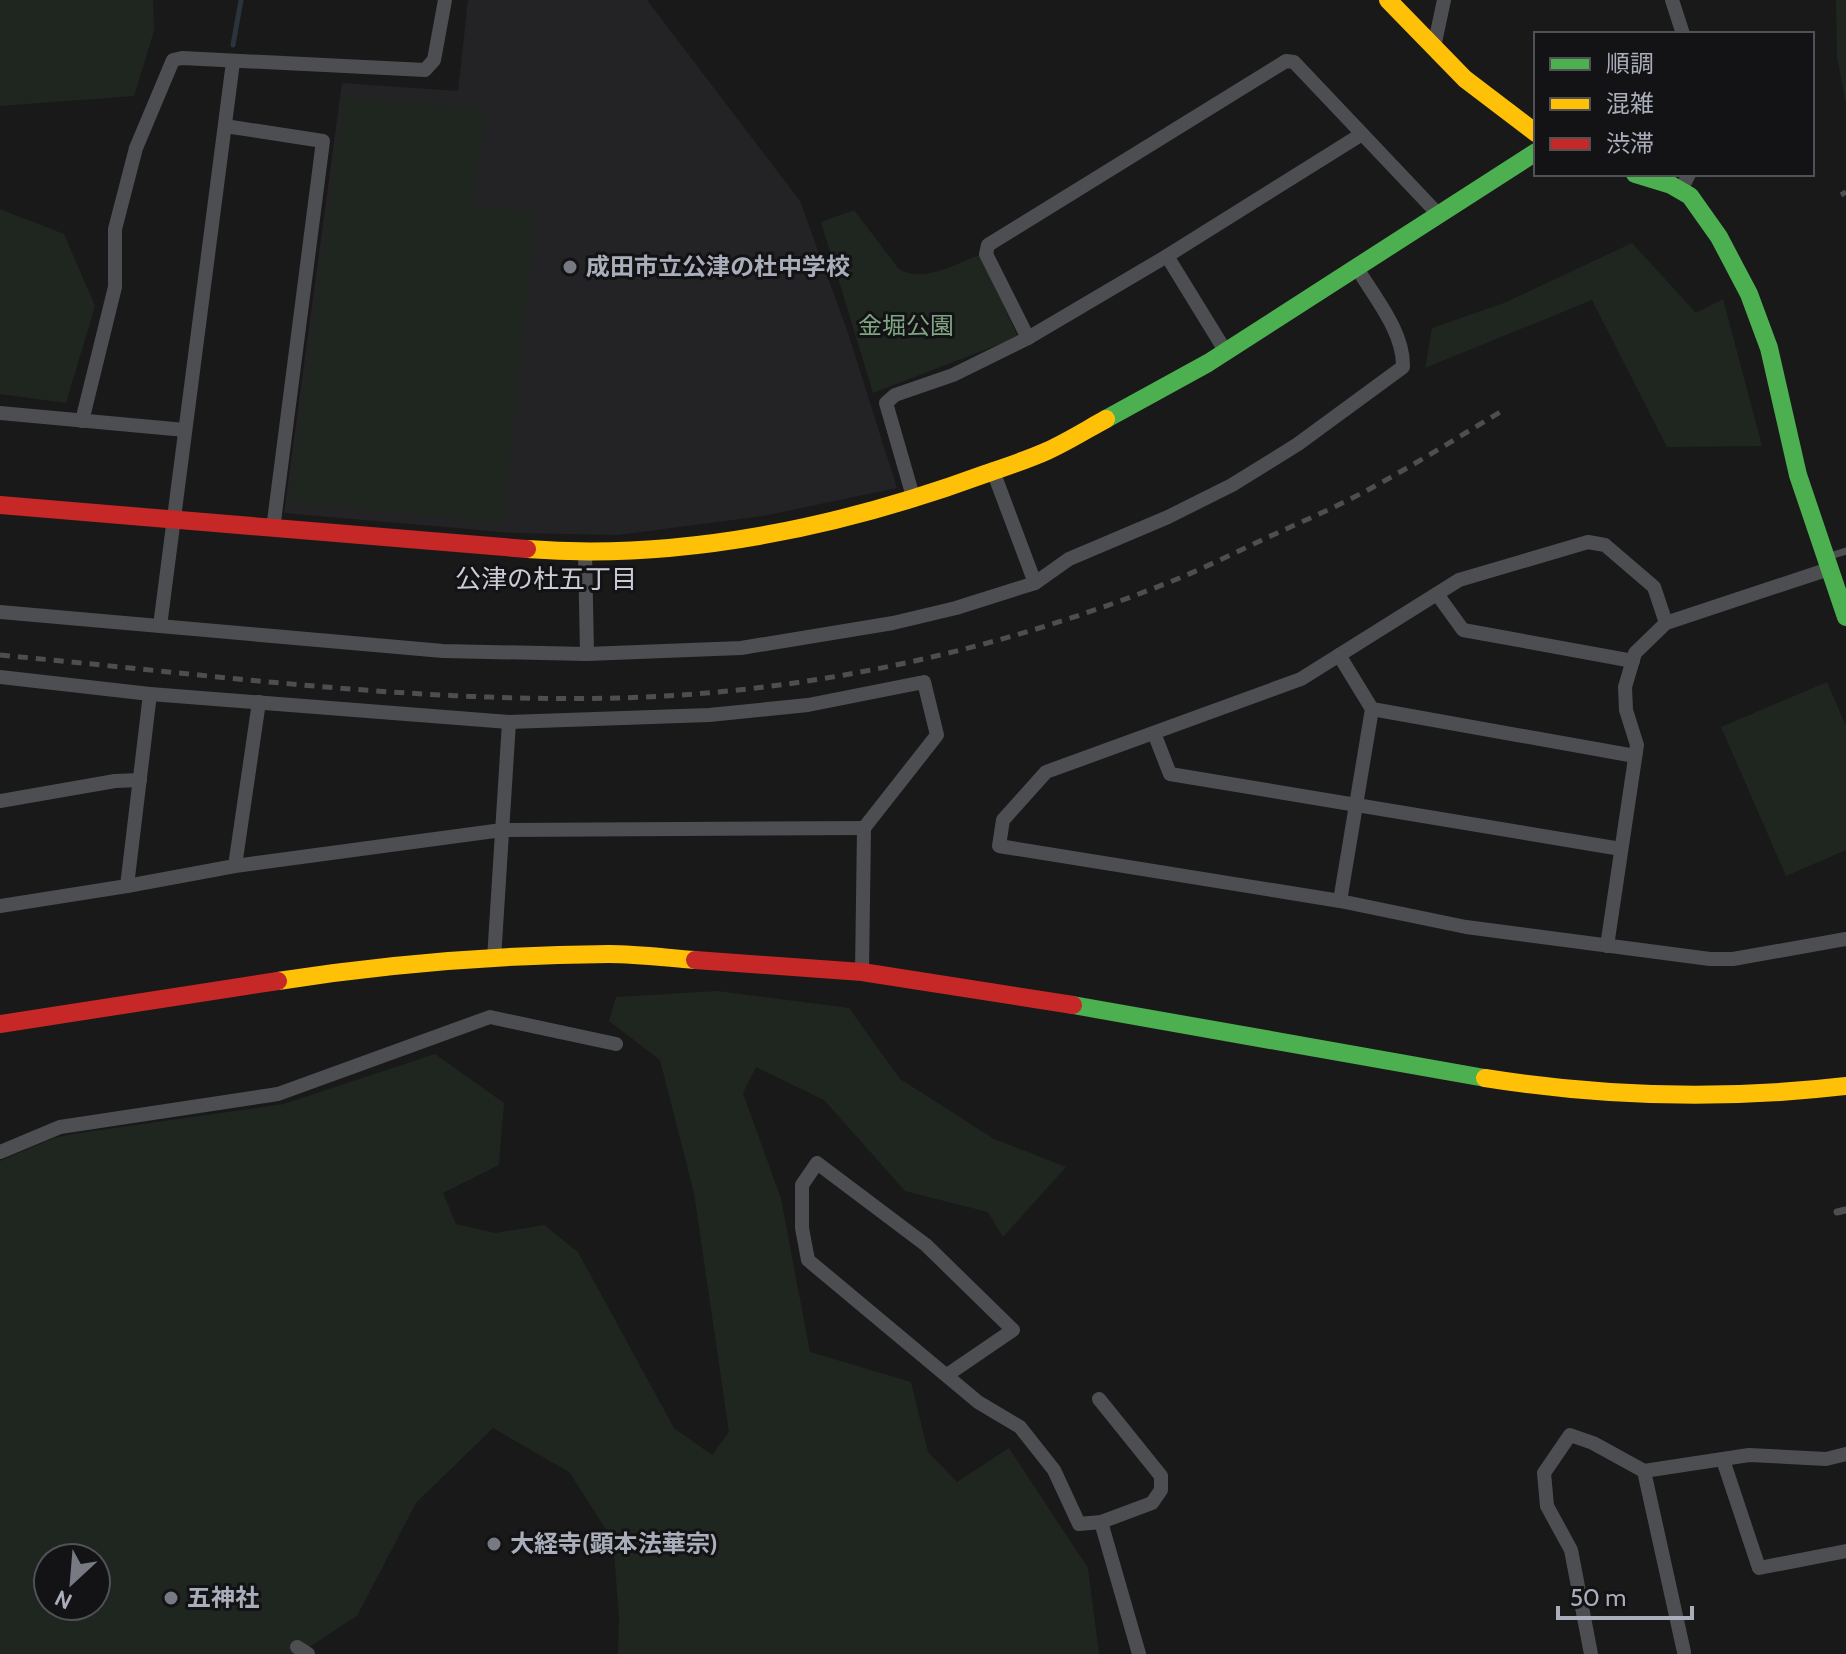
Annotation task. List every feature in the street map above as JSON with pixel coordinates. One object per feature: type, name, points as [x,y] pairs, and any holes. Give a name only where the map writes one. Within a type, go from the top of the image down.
[{"type":"street","points":[[82,421],[115,287],[115,229],[136,148],[173,60],[425,70],[434,60],[445,0]]},
{"type":"street","points":[[1388,0],[1465,79],[1534,131]]},
{"type":"street","points":[[1434,47],[1444,0]]},
{"type":"street","points":[[1672,0],[1682,32]]},
{"type":"street","points":[[1028,338],[986,254],[988,245],[1286,61],[1294,62],[1439,215]]},
{"type":"street","points":[[160,626],[233,62]]},
{"type":"street","points":[[225,126],[323,141],[273,529]]},
{"type":"street","points":[[914,500],[886,403],[895,395],[953,375],[1028,338],[1167,256],[1362,134]]},
{"type":"street","points":[[0,505],[535,550],[659,548],[802,527],[914,500],[1048,451],[1174,384],[1534,153]]},
{"type":"street","points":[[1648,176],[1685,182],[1749,294],[1769,348],[1798,475],[1846,617]]},
{"type":"street","points":[[1167,256],[1226,352]]},
{"type":"street","points":[[0,612],[443,651],[587,654],[741,648],[893,623],[956,608],[1035,583],[1069,559],[1168,517],[1232,485],[1298,444],[1403,367],[1396,334],[1357,268]]},
{"type":"street","points":[[0,413],[185,430]]},
{"type":"street","points":[[993,471],[1035,583]]},
{"type":"street","points":[[1666,623],[1654,587],[1605,545],[1588,542],[1459,580],[1301,679],[1046,772],[1003,820],[999,846],[1340,901],[1466,927],[1607,946],[1733,959],[1846,939]]},
{"type":"street","points":[[585,551],[587,654]]},
{"type":"street","points":[[1607,946],[1637,745],[1626,710],[1625,687],[1635,653],[1666,623],[1827,563]]},
{"type":"street","points":[[1437,594],[1463,630],[1633,661]]},
{"type":"street","points":[[1339,655],[1372,709],[1340,901]]},
{"type":"street","points":[[0,677],[150,694],[509,722],[709,715],[808,705],[924,682],[937,735],[864,828],[862,972]]},
{"type":"street","points":[[127,886],[150,694]]},
{"type":"street","points":[[235,866],[259,702]]},
{"type":"street","points":[[1372,709],[1635,756]]},
{"type":"street","points":[[494,959],[509,722]]},
{"type":"street","points":[[1154,733],[1170,774],[1621,849]]},
{"type":"street","points":[[0,801],[115,781],[140,780]]},
{"type":"street","points":[[0,906],[235,866],[502,830],[864,828]]},
{"type":"street","points":[[0,1024],[341,971],[612,954],[862,972],[981,989],[1489,1079],[1568,1089],[1657,1095],[1741,1095],[1846,1086]]},
{"type":"street","points":[[0,1152],[60,1127],[278,1094],[490,1017],[616,1044]]},
{"type":"street","points":[[947,1375],[1013,1330],[926,1245],[817,1163],[802,1185],[802,1228],[808,1260],[978,1402],[1020,1427],[1054,1470],[1079,1524],[1101,1522],[1152,1503],[1161,1490],[1161,1476],[1099,1399]]},
{"type":"street","points":[[1591,1654],[1571,1550],[1547,1506],[1544,1473],[1570,1435],[1593,1443],[1644,1471],[1749,1455],[1826,1459],[1846,1454]]},
{"type":"street","points":[[1723,1460],[1759,1568],[1846,1551]]},
{"type":"street","points":[[1644,1471],[1684,1652]]},
{"type":"street","points":[[1101,1522],[1139,1654]]},
{"type":"lane","points":[[1827,563],[1846,551]]},
{"type":"lane","points":[[1837,1212],[1846,1210]]},
{"type":"shaded area","name":"成田市立公津の杜中学校","points":[[468,0],[647,0],[800,201],[848,333],[897,488],[763,516],[618,535],[514,533],[284,513],[342,83],[458,91]]},
{"type":"green space","points":[[0,0],[153,0],[154,31],[134,96],[0,106]]},
{"type":"green space","points":[[1836,0],[1846,0],[1846,104],[1837,57]]},
{"type":"green space","points":[[345,97],[486,108],[473,205],[536,213],[503,523],[289,502]]},
{"type":"green space","points":[[0,209],[64,234],[95,306],[66,403],[0,394]]},
{"type":"green space","name":"金堀公園","points":[[854,210],[898,268],[907,273],[939,271],[980,255],[1018,337],[873,393],[821,222]]},
{"type":"green space","points":[[1632,243],[1696,313],[1723,299],[1762,446],[1667,447],[1592,300],[1425,368],[1432,328],[1504,303]]},
{"type":"green space","points":[[1827,682],[1846,726],[1846,850],[1786,876],[1721,727]]},
{"type":"green space","points":[[717,991],[849,1008],[900,1079],[994,1139],[1066,1167],[1003,1237],[988,1212],[905,1191],[824,1100],[756,1067],[743,1093],[781,1199],[810,1352],[911,1382],[928,1452],[957,1482],[1009,1448],[1088,1568],[1099,1654],[618,1654],[619,1617],[613,1540],[569,1472],[493,1428],[416,1503],[357,1616],[298,1654],[0,1654],[0,1161],[54,1138],[284,1104],[435,1054],[504,1103],[499,1165],[443,1193],[456,1224],[495,1233],[544,1225],[578,1252],[674,1428],[712,1455],[729,1432],[694,1193],[660,1060],[609,1021],[616,997]]},
{"type":"waterway","points":[[233,45],[241,0]]},
{"type":"railway","points":[[1841,195],[1846,192]]},
{"type":"railway","points":[[0,655],[308,686],[463,696],[618,698],[690,694],[834,677],[976,646],[1046,626],[1182,577],[1349,499],[1502,411]]},
{"type":"traffic: fast","points":[[1106,419],[1208,363],[1534,153]]},
{"type":"traffic: fast","points":[[1642,176],[1671,185],[1690,196],[1719,237],[1749,294],[1769,348],[1798,475],[1846,617]]},
{"type":"traffic: fast","points":[[1073,1005],[1485,1078]]},
{"type":"traffic: slow","points":[[1388,0],[1465,79],[1534,131]]},
{"type":"traffic: slow","points":[[527,549],[643,550],[702,545],[817,524],[930,493],[1024,460],[1106,419]]},
{"type":"traffic: slow","points":[[278,981],[402,965],[526,956],[620,954],[695,960]]},
{"type":"traffic: slow","points":[[1485,1078],[1620,1093],[1710,1095],[1846,1086]]},
{"type":"traffic: jam","points":[[0,505],[527,549]]},
{"type":"traffic: jam","points":[[695,960],[862,972],[1073,1005]]},
{"type":"traffic: jam","points":[[0,1024],[278,981]]},
{"type":"place","name":"成田市立公津の杜中学校","points":[[570,267]]},
{"type":"place","name":"大経寺(顕本法華宗)","points":[[494,1544]]},
{"type":"place","name":"五神社","points":[[171,1598]]},
{"type":"district","name":"公津の杜五丁目","points":[[546,579]]}]
